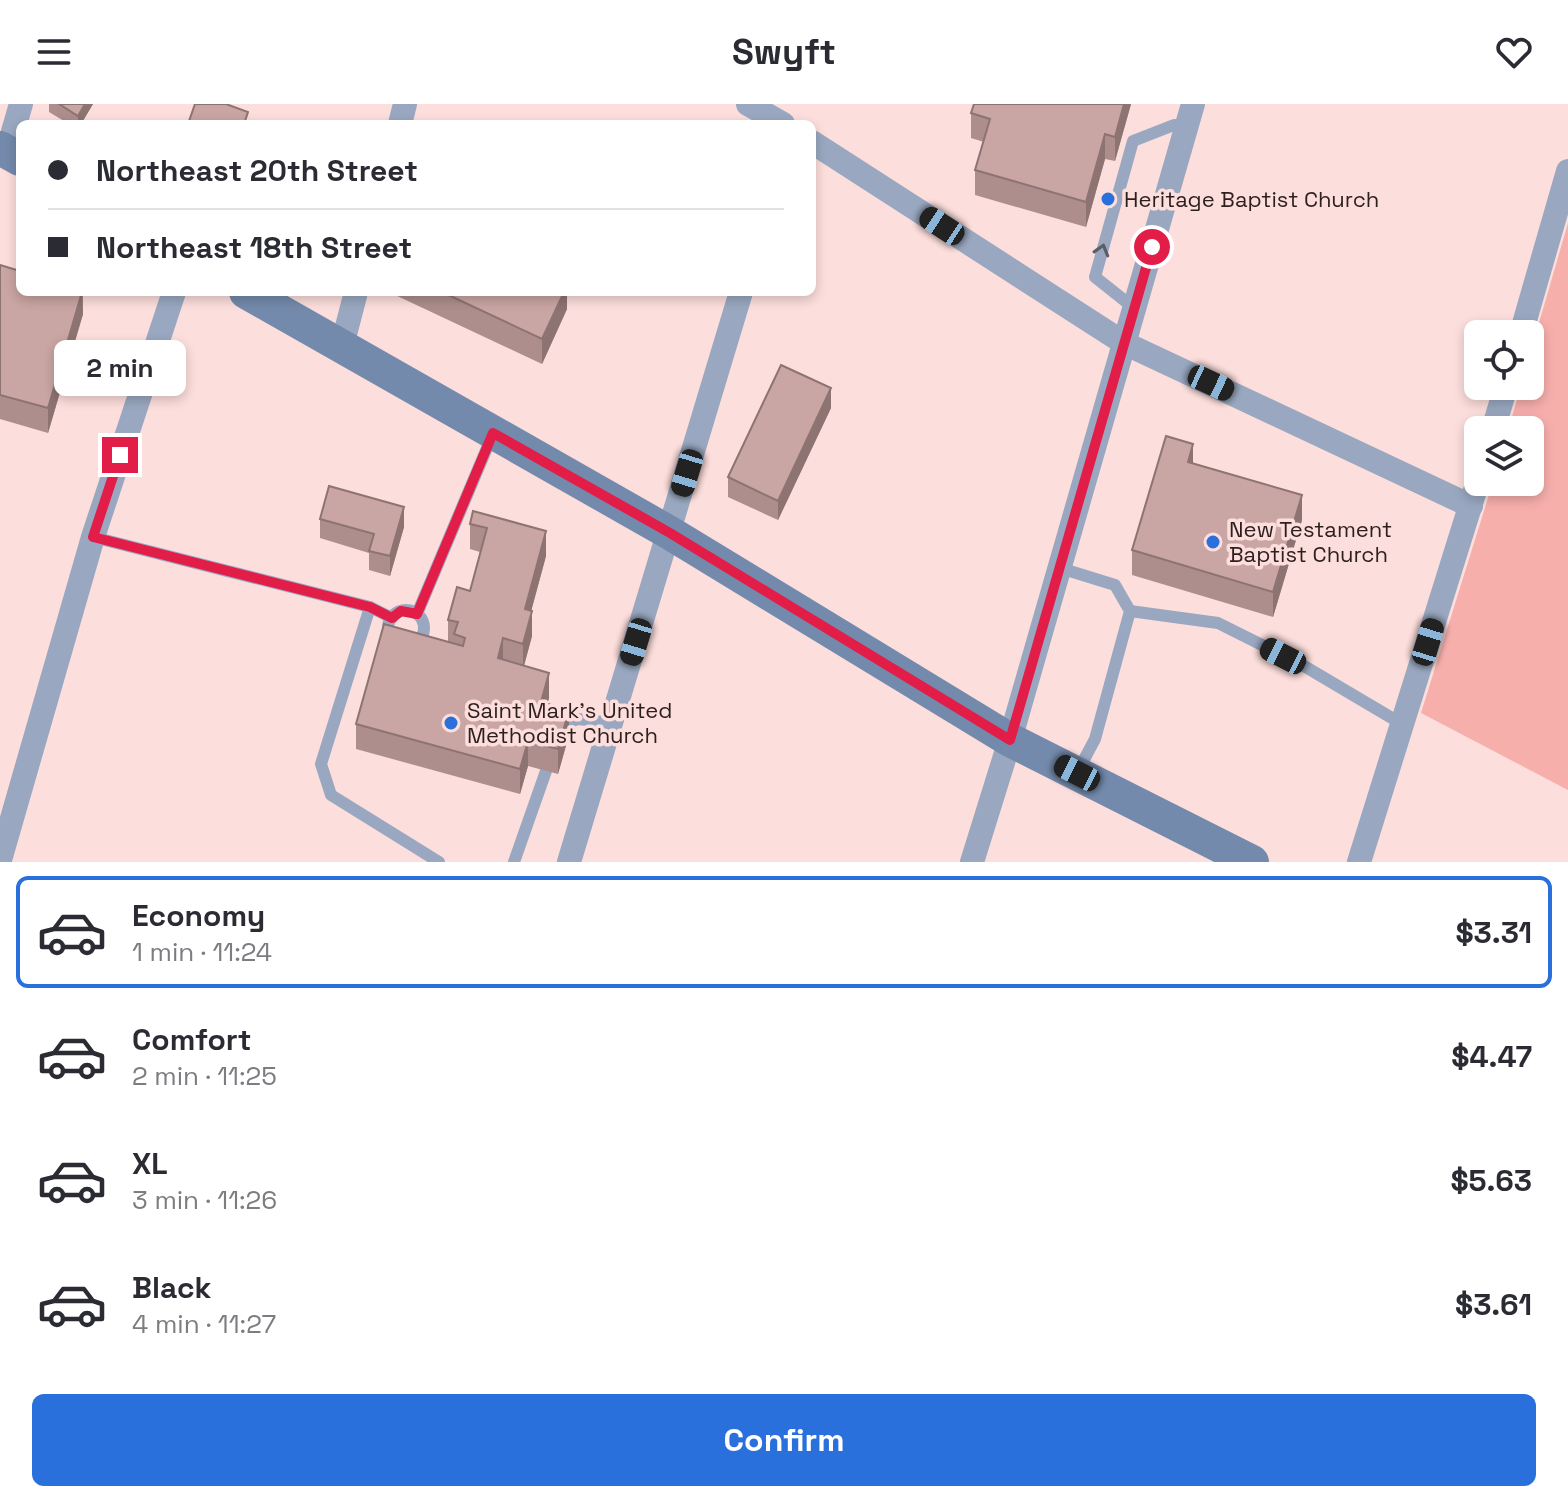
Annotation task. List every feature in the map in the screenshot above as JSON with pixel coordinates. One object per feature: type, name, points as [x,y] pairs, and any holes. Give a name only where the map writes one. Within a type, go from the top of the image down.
[{"type":"main road","points":[[253,296],[670,533],[1010,740],[1077,773],[1220,854],[1252,862]]},
{"type":"street","points":[[748,104],[776,120]]},
{"type":"street","points":[[972,862],[1190,115]]},
{"type":"street","points":[[9,153],[16,124]]},
{"type":"street","points":[[816,145],[1124,343],[1471,506]]},
{"type":"street","points":[[1525,320],[1568,171]]},
{"type":"street","points":[[0,860],[93,537],[173,296]]},
{"type":"street","points":[[342,346],[355,296]]},
{"type":"street","points":[[569,862],[740,296]]},
{"type":"street","points":[[1359,862],[1474,496]]},
{"type":"lane","points":[[1134,308],[1120,300],[1095,277],[1133,141],[1174,125],[1190,115]]},
{"type":"lane","points":[[417,614],[493,433]]},
{"type":"lane","points":[[93,537],[370,607],[392,618]]},
{"type":"lane","points":[[1060,568],[1115,585],[1130,611],[1095,739],[1077,773]]},
{"type":"lane","points":[[370,607],[321,764],[331,795],[439,862]]},
{"type":"lane","points":[[401,611],[417,614],[423,624],[423,635],[410,646],[398,644],[390,636],[392,618],[401,611]]},
{"type":"lane","points":[[1130,611],[1218,623],[1304,666],[1402,724]]},
{"type":"lane","points":[[560,733],[563,724],[578,719],[612,723]]},
{"type":"lane","points":[[519,860],[546,771]]},
{"type":"shaded area","points":[[1568,223],[1568,790],[1421,713],[1489,496],[1544,496],[1544,416],[1512,416],[1517,400],[1544,400],[1544,320],[1540,320]]},
{"type":"building","points":[[59,104],[85,104],[78,116]]},
{"type":"building","points":[[195,104],[226,104],[248,112],[245,120],[189,120]]},
{"type":"building","points":[[974,104],[1124,104],[1115,137],[1105,134],[1086,202],[975,170],[990,119],[971,113]]},
{"type":"building","points":[[0,265],[16,270],[16,296],[81,296],[48,408],[0,395]]},
{"type":"building","points":[[451,296],[562,296],[542,339]]},
{"type":"building","points":[[781,365],[831,388],[778,501],[728,477]]},
{"type":"building","points":[[1166,436],[1193,444],[1188,462],[1302,495],[1273,592],[1132,550]]},
{"type":"building","points":[[329,486],[404,507],[390,556],[369,551],[374,534],[320,519]]},
{"type":"building","points":[[473,511],[546,531],[525,609],[532,611],[523,644],[503,638],[498,658],[549,673],[541,702],[569,710],[558,749],[528,741],[520,769],[356,724],[384,624],[463,646],[465,638],[454,634],[458,622],[448,620],[457,587],[470,591],[487,528],[470,524]]},
{"type":"place","name":"Heritage Baptist Church","points":[[1108,199]]},
{"type":"place","name":"New Testament Baptist Church","points":[[1213,542]]},
{"type":"place","name":"Saint Mark's United Methodist Church","points":[[451,723]]},
{"type":"route","points":[[120,455],[93,537],[370,607],[392,618],[401,611],[417,614],[493,433],[670,533],[1010,740],[1152,247]]}]
